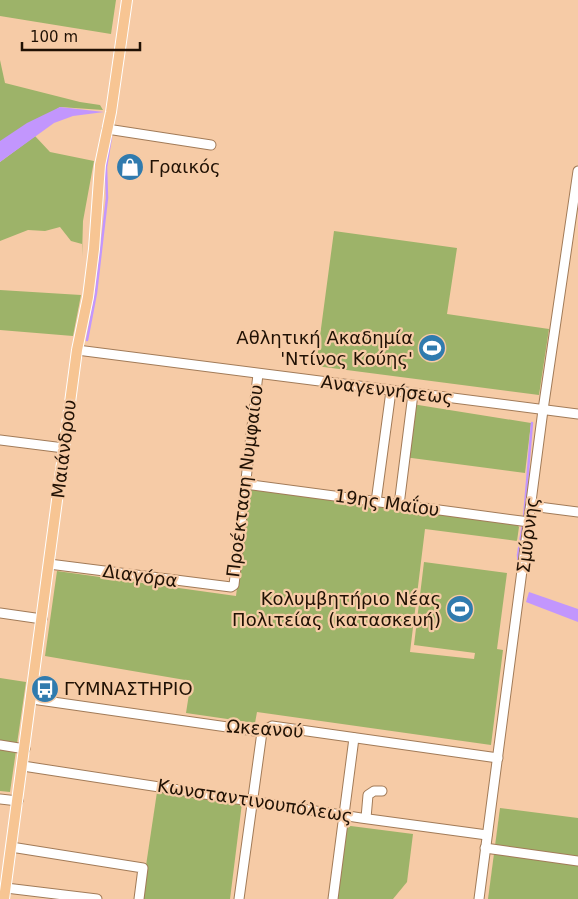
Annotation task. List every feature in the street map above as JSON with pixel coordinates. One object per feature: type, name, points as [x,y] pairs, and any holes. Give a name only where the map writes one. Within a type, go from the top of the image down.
[{"type":"main road","name":"Μαιάνδρου","points":[[4,899],[32,699],[76,350],[88,297],[94,249],[100,165],[127,0]]},
{"type":"street","points":[[107,129],[211,145]]},
{"type":"street","name":"Σμύρνης","points":[[479,899],[544,410],[576,197],[578,171]]},
{"type":"street","name":"Αναγεννήσεως","points":[[76,350],[578,414]]},
{"type":"street","name":"Προέκταση Νυμφαίου","points":[[231,587],[234,585],[258,374]]},
{"type":"street","points":[[376,502],[391,391]]},
{"type":"street","points":[[399,505],[413,394]]},
{"type":"street","points":[[0,440],[64,448]]},
{"type":"street","name":"19ης Μαΐου","points":[[245,484],[529,522]]},
{"type":"street","points":[[532,506],[578,512]]},
{"type":"street","name":"Διαγόρα","points":[[49,564],[231,587]]},
{"type":"street","points":[[0,613],[42,619]]},
{"type":"street","name":"Ωκεανού","points":[[32,699],[262,732],[272,726],[498,758]]},
{"type":"street","points":[[239,899],[262,732]]},
{"type":"street","points":[[333,899],[354,738]]},
{"type":"street","points":[[0,745],[25,749]]},
{"type":"street","name":"Κωνσταντινουπόλεως","points":[[23,766],[366,818],[487,834]]},
{"type":"street","points":[[366,818],[368,795],[373,792],[382,791]]},
{"type":"street","points":[[0,799],[18,801]]},
{"type":"street","points":[[11,847],[143,868],[139,899]]},
{"type":"street","points":[[485,848],[578,860]]},
{"type":"street","points":[[6,888],[97,899]]},
{"type":"green space","points":[[0,0],[116,0],[111,34],[0,16]]},
{"type":"green space","points":[[0,60],[5,83],[80,102],[100,105],[103,110],[60,107],[0,146]]},
{"type":"green space","points":[[35,136],[50,152],[94,161],[83,221],[82,257],[82,244],[71,241],[60,227],[45,231],[28,230],[0,241],[0,162]]},
{"type":"green space","name":"Αθλητική Ακαδημία 'Ντίνος Κούης'","points":[[334,231],[457,248],[447,314],[549,329],[539,395],[316,366]]},
{"type":"green space","points":[[0,290],[81,295],[73,336],[0,330]]},
{"type":"green space","points":[[412,404],[531,423],[525,473],[404,457]]},
{"type":"green space","points":[[250,487],[516,523],[519,527],[517,541],[425,529],[410,652],[474,659],[475,653],[414,645],[424,562],[507,573],[497,649],[503,650],[491,745],[257,712],[255,723],[186,713],[191,681],[45,656],[57,571],[236,596]]},
{"type":"green space","points":[[0,678],[26,682],[10,792],[0,791]]},
{"type":"green space","points":[[157,792],[242,803],[230,899],[141,899]]},
{"type":"green space","points":[[500,808],[578,818],[578,899],[488,899]]},
{"type":"green space","points":[[343,825],[413,834],[407,882],[393,899],[333,899]]},
{"type":"shaded area","points":[[60,107],[104,112],[73,116],[54,123],[0,162],[0,141],[27,123]]},
{"type":"shaded area","points":[[529,592],[578,609],[578,622],[526,602]]},
{"type":"waterway","points":[[87,340],[96,293],[107,198],[106,167],[111,137]]},
{"type":"waterway","points":[[524,518],[532,423]]},
{"type":"waterway","points":[[519,565],[518,555],[523,524]]},
{"type":"place","name":"Γραικός","points":[[130,167]]},
{"type":"place","name":"Αθλητική Ακαδημία 'Ντίνος Κούης'","points":[[432,348]]},
{"type":"place","name":"Κολυμβητήριο Νέας Πολιτείας (κατασκευή)","points":[[460,609]]},
{"type":"place","name":"ΓΥΜΝΑΣΤΗΡΙΟ","points":[[45,689]]}]
